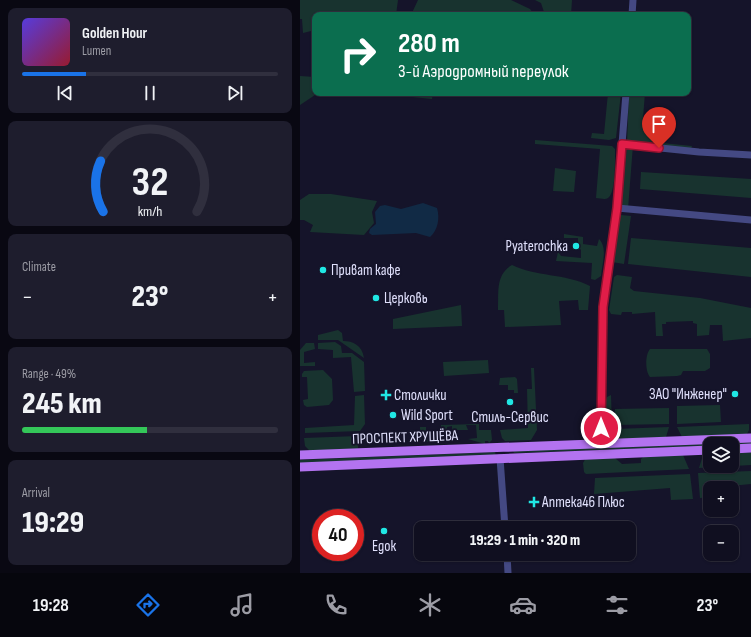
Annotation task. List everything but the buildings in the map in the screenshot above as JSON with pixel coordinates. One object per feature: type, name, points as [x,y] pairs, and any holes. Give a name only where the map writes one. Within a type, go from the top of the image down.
[{"type":"main road","name":"ПРОСПЕКТ ХРУЩЁВА","points":[[300,455],[751,438]]},
{"type":"main road","points":[[498,448],[500,458]]},
{"type":"main road","points":[[739,449],[751,448]]},
{"type":"main road","name":"ПРОСПЕКТ ХРУЩЁВА","points":[[300,467],[703,450]]},
{"type":"street","points":[[632,12],[633,0]]},
{"type":"street","points":[[601,443],[603,307],[617,208],[626,96]]},
{"type":"street","points":[[622,144],[699,152],[751,155]]},
{"type":"street","points":[[617,208],[751,220]]},
{"type":"street","points":[[500,458],[505,521]]},
{"type":"street","points":[[507,561],[508,573]]},
{"type":"green space","points":[[300,0],[398,0],[396,12],[312,12],[312,31],[303,33],[302,19],[300,19]]},
{"type":"green space","points":[[418,0],[511,0],[530,9],[532,12],[412,12]]},
{"type":"green space","points":[[535,0],[572,0],[571,12],[544,12],[541,3]]},
{"type":"green space","points":[[300,76],[312,77],[312,96],[314,96],[300,105]]},
{"type":"green space","points":[[402,96],[432,96],[432,99]]},
{"type":"green space","points":[[608,96],[621,96],[616,138],[609,140],[591,138],[592,133],[604,134]]},
{"type":"green space","points":[[629,96],[645,96],[643,118],[653,119],[652,142],[692,146],[691,149],[627,142]]},
{"type":"green space","points":[[535,140],[612,146],[615,149],[615,168],[614,183],[611,195],[607,199],[596,198],[600,149],[535,144]]},
{"type":"green space","points":[[627,145],[633,145],[628,209],[621,208]]},
{"type":"green space","points":[[555,168],[576,171],[574,192],[553,191]]},
{"type":"green space","points":[[641,172],[751,179],[751,198],[640,189]]},
{"type":"green space","points":[[309,194],[331,194],[377,201],[372,212],[374,223],[364,235],[310,232],[313,225],[304,220],[300,220],[300,200]]},
{"type":"green space","points":[[621,215],[631,216],[624,264],[612,262],[618,219]]},
{"type":"green space","points":[[564,234],[583,237],[583,244],[597,246],[599,239],[602,243],[604,251],[601,276],[595,280],[591,279],[592,263],[556,261],[558,252],[561,256],[581,258],[578,238],[564,238]]},
{"type":"green space","points":[[631,238],[751,248],[751,277],[628,264]]},
{"type":"green space","points":[[512,265],[531,272],[570,279],[590,286],[588,310],[579,310],[578,300],[559,301],[561,325],[505,327],[504,310],[498,310],[498,291],[500,279]]},
{"type":"green space","points":[[617,275],[632,277],[630,288],[634,291],[700,298],[751,308],[751,338],[723,341],[722,325],[710,325],[709,335],[697,336],[697,324],[693,323],[693,321],[666,322],[666,324],[662,324],[663,336],[656,336],[655,312],[632,314],[632,312],[622,312],[621,315],[611,314],[609,310],[614,277]]},
{"type":"green space","points":[[461,305],[462,326],[393,329],[393,319]]},
{"type":"green space","points":[[338,330],[342,333],[343,341],[354,343],[359,347],[364,358],[338,340],[318,340],[318,335]]},
{"type":"green space","points":[[335,342],[341,346],[342,353],[352,353],[364,362],[365,391],[354,392],[351,357],[333,358],[333,350],[318,349],[318,343]]},
{"type":"green space","points":[[306,343],[314,343],[315,349],[304,352],[304,363],[315,362],[315,366],[300,366],[300,350]]},
{"type":"green space","points":[[650,349],[707,349],[710,354],[710,368],[705,371],[683,371],[681,375],[677,376],[650,377],[647,371],[646,363],[647,355]]},
{"type":"green space","points":[[488,360],[489,373],[444,376],[443,362]]},
{"type":"green space","points":[[531,368],[534,368],[537,430],[531,440],[505,441],[502,438],[500,430],[528,428],[527,389],[532,389]]},
{"type":"green space","points":[[323,370],[332,379],[333,400],[329,405],[307,407],[304,405],[303,400],[308,399],[307,377],[302,377],[302,374],[304,371]]},
{"type":"green space","points":[[515,377],[517,379],[518,393],[514,393],[514,390],[508,390],[508,385],[499,385],[500,378]]},
{"type":"green space","points":[[364,395],[365,424],[360,431],[305,433],[305,428],[354,425],[355,396]]},
{"type":"green space","points":[[611,395],[612,426],[606,426],[605,402],[607,397]]},
{"type":"green space","points":[[720,405],[721,422],[677,424],[677,406]]},
{"type":"green space","points":[[669,408],[669,424],[615,425],[615,409]]},
{"type":"green space","points":[[479,424],[479,430],[491,430],[492,440],[489,443],[488,441],[485,441],[485,444],[468,439],[477,438],[476,425],[466,425],[468,430],[452,430],[452,426],[447,427],[447,441],[424,442],[422,433],[420,433],[420,427],[426,427],[426,432],[441,431],[441,425]]},
{"type":"green space","points":[[749,424],[747,434],[682,437],[677,427]]},
{"type":"green space","points":[[669,427],[666,437],[615,439],[615,429]]},
{"type":"green space","points":[[358,436],[358,449],[310,451],[305,446],[304,438]]},
{"type":"green space","points":[[751,441],[751,444],[739,444],[739,442]]},
{"type":"green space","points":[[703,443],[703,446],[514,453],[513,451]]},
{"type":"green space","points":[[495,452],[496,456],[300,464],[300,460]]},
{"type":"green space","points":[[751,452],[751,465],[739,466],[739,453]]},
{"type":"green space","points":[[683,455],[689,469],[586,474],[584,472],[583,463],[586,458],[615,458],[622,464],[641,463],[641,459],[644,456]]},
{"type":"green space","points":[[703,455],[703,468],[699,468]]},
{"type":"green space","points":[[739,471],[751,471],[751,484],[739,485],[739,481],[703,481],[703,498],[700,498],[698,473],[739,473]]},
{"type":"green space","points":[[690,474],[693,499],[671,500],[670,488],[594,494],[595,478]]},
{"type":"water","points":[[423,203],[437,208],[438,212],[437,227],[430,237],[416,233],[372,235],[369,233],[370,229],[376,224],[375,212],[380,206],[385,205],[401,209]]},
{"type":"place","name":"Pyaterochka","points":[[576,246]]},
{"type":"place","name":"Приват кафе","points":[[323,270]]},
{"type":"place","name":"Церковь","points":[[376,298]]},
{"type":"place","name":"ЗАО \"Инженер\"","points":[[735,394]]},
{"type":"place","name":"Столички","points":[[386,395]]},
{"type":"place","name":"Стиль-Сервис","points":[[510,402]]},
{"type":"place","name":"Wild Sport","points":[[393,415]]},
{"type":"place","name":"Аптека46 Плюс","points":[[534,502]]},
{"type":"place","name":"Едок","points":[[384,531]]},
{"type":"route","points":[[601,428],[603,307],[605,283],[617,208],[622,144],[659,148]]}]
